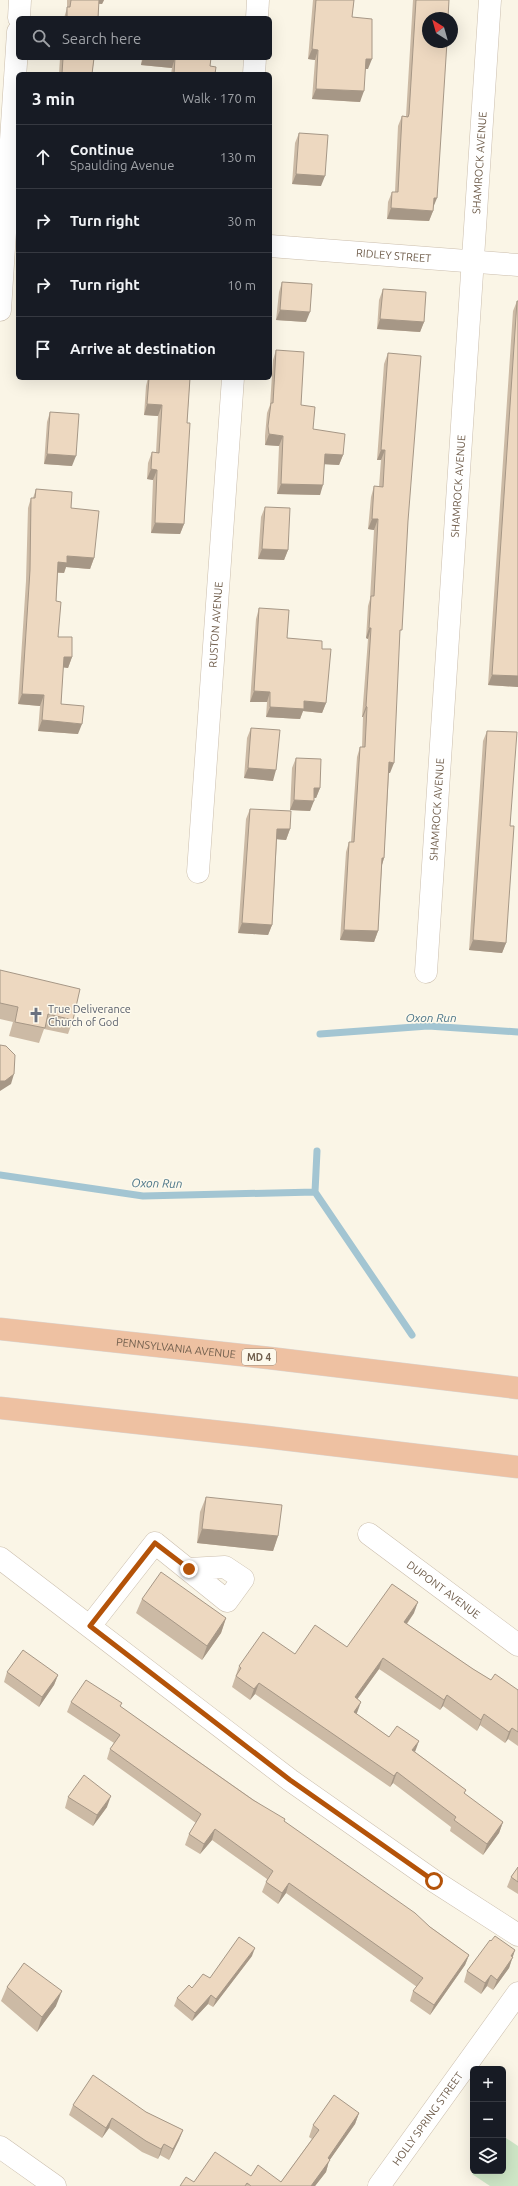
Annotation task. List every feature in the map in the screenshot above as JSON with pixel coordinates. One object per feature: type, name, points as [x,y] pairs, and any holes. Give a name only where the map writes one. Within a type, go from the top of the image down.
[{"type":"highway","name":"PENNSYLVANIA AVENUE","points":[[0,1329],[186,1348],[518,1388]]},
{"type":"highway","points":[[0,1408],[258,1436],[518,1467]]},
{"type":"street","points":[[19,16],[20,0]]},
{"type":"street","points":[[257,16],[258,0]]},
{"type":"street","name":"SHAMROCK AVENUE","points":[[426,972],[490,0]]},
{"type":"street","points":[[0,310],[8,227],[17,60]]},
{"type":"street","points":[[254,72],[255,60]]},
{"type":"street","name":"RIDLEY STREET","points":[[272,246],[518,265]]},
{"type":"street","name":"RUSTON AVENUE","points":[[198,872],[233,380]]},
{"type":"street","name":"DUPONT AVENUE","points":[[369,1534],[518,1645]]},
{"type":"street","points":[[90,1626],[155,1543],[189,1569]]},
{"type":"street","points":[[0,1558],[290,1780],[434,1881],[518,1935]]},
{"type":"street","name":"HOLLY SPRING STREET","points":[[379,2186],[518,1993]]},
{"type":"street","points":[[0,2147],[55,2186]]},
{"type":"green space","points":[[506,2138],[518,2146],[518,2186],[490,2186],[472,2174],[506,2174]]},
{"type":"building","points":[[71,0],[99,0],[98,16],[67,16],[67,7],[70,7]]},
{"type":"building","points":[[316,0],[354,0],[352,17],[372,19],[372,59],[366,59],[364,91],[316,89],[318,50],[312,49]]},
{"type":"building","points":[[416,0],[449,0],[448,12],[422,12],[422,48],[447,48],[437,198],[434,198],[433,211],[391,208],[392,192],[398,192],[402,116],[408,117]]},
{"type":"building","points":[[63,60],[94,60],[92,72],[62,72]]},
{"type":"building","points":[[175,60],[211,60],[210,66],[216,67],[215,72],[174,72]]},
{"type":"building","points":[[299,133],[328,135],[325,176],[296,174]]},
{"type":"building","points":[[282,282],[312,284],[310,312],[280,310]]},
{"type":"building","points":[[383,289],[426,292],[424,322],[380,319]]},
{"type":"building","points":[[518,301],[518,676],[492,675]]},
{"type":"building","points":[[276,350],[304,352],[301,405],[315,407],[313,429],[345,434],[343,455],[325,454],[323,485],[281,484],[283,436],[269,434],[268,426],[271,403],[273,403]]},
{"type":"building","points":[[388,353],[421,356],[408,521],[402,630],[400,630],[394,763],[389,762],[384,858],[382,858],[378,931],[344,930],[349,842],[354,842],[360,747],[365,747],[371,628],[369,628],[371,596],[374,596],[378,519],[372,519],[374,486],[383,487],[385,450],[381,450]]},
{"type":"building","points":[[149,380],[190,380],[187,423],[190,423],[184,524],[155,523],[157,470],[151,469],[152,452],[159,453],[162,405],[147,404]]},
{"type":"building","points":[[50,412],[79,414],[76,456],[47,454]]},
{"type":"building","points":[[36,489],[72,492],[71,508],[99,511],[94,558],[67,556],[67,563],[58,562],[56,601],[61,602],[58,637],[72,637],[72,657],[64,657],[61,704],[84,706],[82,724],[42,720],[44,695],[22,694],[30,570],[31,498],[35,498]]},
{"type":"building","points":[[265,507],[290,508],[288,550],[262,549]]},
{"type":"building","points":[[259,608],[289,610],[287,638],[322,641],[322,649],[331,649],[326,703],[304,701],[304,709],[270,707],[270,692],[254,691]]},
{"type":"building","points":[[251,728],[280,730],[276,770],[248,768]]},
{"type":"building","points":[[487,731],[517,732],[510,826],[514,826],[506,943],[473,940]]},
{"type":"building","points":[[296,758],[321,759],[320,788],[314,788],[314,801],[294,800]]},
{"type":"building","points":[[250,809],[291,811],[290,829],[277,829],[272,925],[242,923]]},
{"type":"building","points":[[0,970],[80,989],[73,1020],[48,1014],[45,1028],[15,1022],[18,1007],[0,1003]]},
{"type":"building","points":[[0,1045],[6,1046],[15,1055],[14,1074],[5,1081],[0,1081]]},
{"type":"building","points":[[206,1497],[282,1505],[278,1536],[202,1529]]},
{"type":"building","points":[[161,1572],[226,1618],[207,1646],[142,1599]]},
{"type":"building","points":[[392,1584],[418,1602],[404,1622],[491,1680],[495,1674],[518,1690],[518,1732],[512,1728],[509,1732],[484,1714],[481,1720],[447,1695],[444,1700],[383,1658],[355,1697],[361,1702],[354,1712],[389,1737],[397,1726],[419,1741],[412,1750],[466,1790],[464,1793],[503,1822],[487,1844],[454,1820],[456,1817],[397,1772],[394,1776],[259,1683],[254,1689],[236,1676],[241,1668],[239,1666],[263,1632],[295,1654],[315,1625],[347,1647]]},
{"type":"building","points":[[23,1650],[58,1675],[42,1697],[7,1672]]},
{"type":"building","points":[[86,1680],[122,1703],[120,1706],[253,1800],[285,1819],[284,1821],[415,1913],[430,1927],[469,1955],[434,2005],[413,1991],[423,1978],[289,1883],[282,1893],[266,1882],[273,1871],[215,1829],[204,1844],[189,1834],[201,1814],[110,1749],[120,1735],[71,1702]]},
{"type":"building","points":[[84,1775],[111,1796],[97,1815],[68,1797]]},
{"type":"building","points":[[518,1867],[518,1882],[511,1877]]},
{"type":"building","points":[[495,1936],[515,1950],[511,1956],[513,1957],[497,1980],[491,1975],[485,1983],[467,1971],[490,1940],[491,1941]]},
{"type":"building","points":[[239,1937],[255,1948],[216,1999],[211,1995],[195,2013],[177,1998],[189,1985],[192,1988],[203,1974],[210,1978]]},
{"type":"building","points":[[24,1963],[62,1991],[42,2017],[7,1987]]},
{"type":"building","points":[[93,2075],[146,2112],[183,2130],[173,2149],[164,2144],[161,2149],[146,2141],[112,2118],[106,2128],[73,2105]]},
{"type":"building","points":[[334,2095],[359,2113],[328,2158],[330,2160],[311,2186],[251,2186],[247,2183],[245,2186],[180,2186],[186,2177],[194,2182],[215,2152],[251,2176],[258,2165],[281,2182],[319,2130],[313,2125]]},
{"type":"waterway","name":"Oxon Run","points":[[320,1034],[428,1026],[518,1032]]},
{"type":"waterway","name":"Oxon Run","points":[[315,1192],[317,1151]]},
{"type":"waterway","name":"Oxon Run","points":[[0,1175],[143,1196],[315,1192],[412,1335]]},
{"type":"place","name":"True Deliverance Church of God","points":[[36,1015]]},
{"type":"route","points":[[189,1569],[155,1543],[90,1626],[290,1780],[434,1881]]}]
